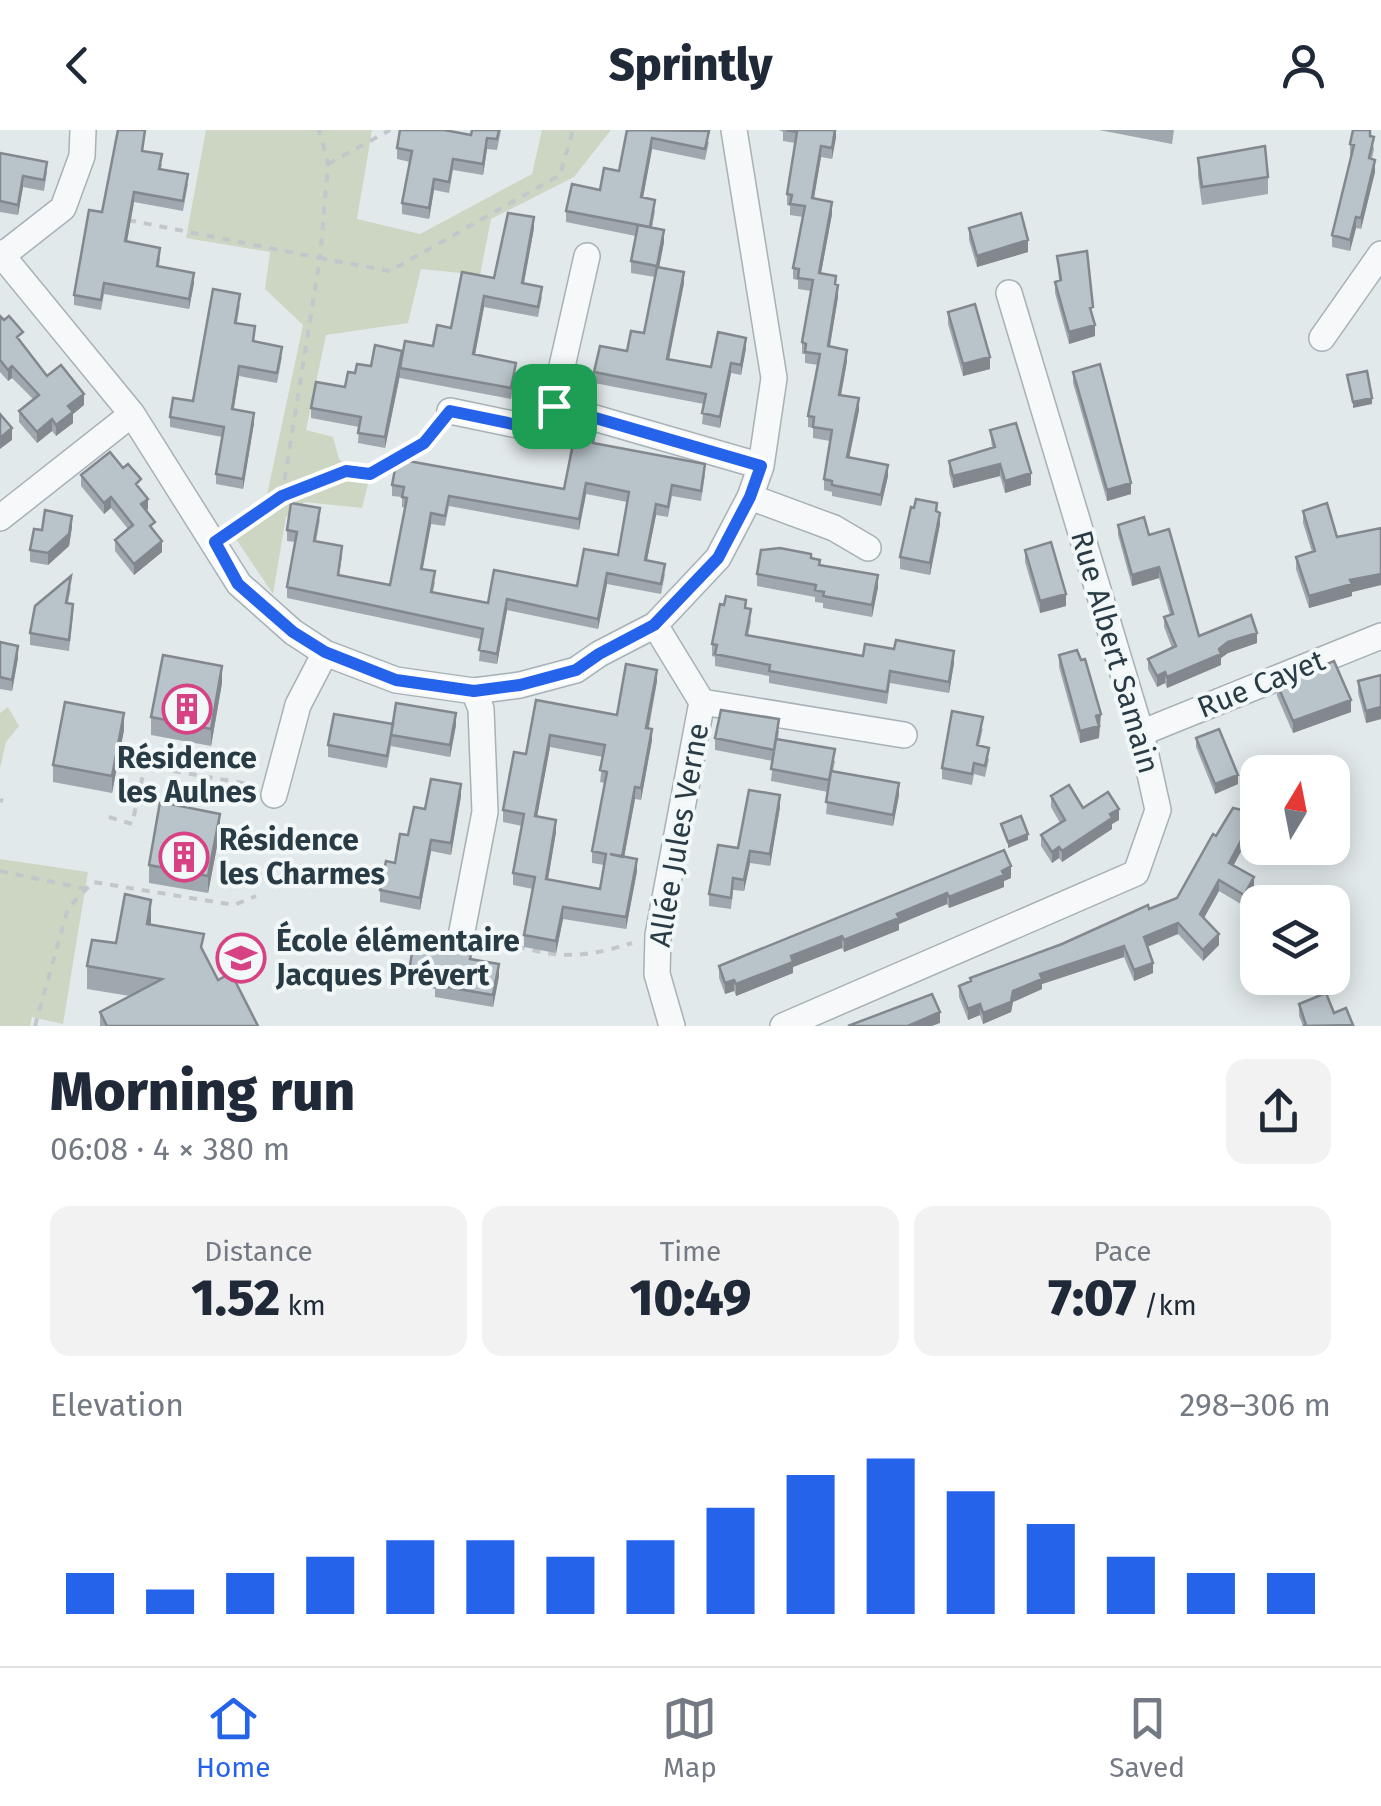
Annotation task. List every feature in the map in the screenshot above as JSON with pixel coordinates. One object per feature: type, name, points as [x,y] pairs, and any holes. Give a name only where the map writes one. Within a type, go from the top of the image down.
[{"type":"street","points":[[83,130],[82,156],[62,208],[1,254],[132,414],[238,584],[293,632],[325,652],[396,680],[474,691],[520,685],[576,670],[654,625],[718,558],[750,497],[761,466],[774,378],[734,130]]},
{"type":"street","points":[[1322,338],[1381,254]]},
{"type":"street","points":[[450,411],[527,427],[554,406],[587,256]]},
{"type":"street","name":"Rue Albert Samain","points":[[783,1026],[1136,873],[1158,810],[1141,733],[1009,293]]},
{"type":"street","points":[[554,406],[761,466]]},
{"type":"street","points":[[0,518],[12,494],[132,414]]},
{"type":"street","points":[[750,497],[834,528],[868,548]]},
{"type":"street","name":"Allée Jules Verne","points":[[654,625],[702,702],[658,935],[657,974],[672,1026]]},
{"type":"street","name":"Rue Cayet","points":[[1141,733],[1381,636]]},
{"type":"street","points":[[275,792],[298,704],[325,652]]},
{"type":"street","points":[[462,932],[484,812],[480,709],[474,691]]},
{"type":"street","name":"Allée Jules Verne","points":[[702,702],[904,735]]},
{"type":"path","points":[[282,496],[320,258],[328,164],[319,130]]},
{"type":"path","points":[[328,164],[390,130]]},
{"type":"path","points":[[118,218],[390,270],[560,176],[572,130]]},
{"type":"path","points":[[215,542],[282,496],[346,471],[370,474],[424,443],[450,411]]},
{"type":"path","points":[[109,818],[132,824],[144,766],[275,792]]},
{"type":"path","points":[[0,872],[86,888]]},
{"type":"path","points":[[35,1026],[68,908],[93,882],[234,905],[256,896]]},
{"type":"path","points":[[462,932],[551,957],[598,954],[658,935]]},
{"type":"green space","points":[[206,130],[372,130],[357,219],[420,234],[532,174],[542,130],[611,130],[574,177],[491,219],[480,275],[421,269],[408,323],[326,335],[306,430],[333,437],[339,459],[369,480],[362,508],[305,502],[286,517],[273,594],[226,524],[267,495],[303,325],[265,289],[270,252],[186,238]]},
{"type":"green space","points":[[8,707],[19,726],[6,742],[0,768],[0,713]]},
{"type":"green space","points":[[0,859],[88,872],[63,1024],[32,1017],[30,1026],[0,1026]]},
{"type":"building","points":[[118,130],[145,130],[142,151],[162,154],[159,169],[188,174],[183,201],[134,192],[125,241],[160,248],[157,266],[194,273],[189,299],[104,283],[101,300],[74,295],[89,210],[102,212]]},
{"type":"building","points":[[400,130],[444,130],[471,135],[472,130],[499,130],[497,139],[487,138],[483,164],[453,159],[449,182],[434,179],[429,208],[402,203],[412,151],[397,148]]},
{"type":"building","points":[[627,130],[709,131],[705,149],[652,138],[641,197],[655,200],[650,227],[566,211],[572,184],[600,190],[604,168],[619,171]]},
{"type":"building","points":[[786,130],[835,130],[832,148],[821,146],[812,198],[832,202],[819,273],[836,276],[838,285],[828,346],[847,350],[839,395],[859,398],[847,457],[888,465],[881,495],[832,485],[832,481],[824,479],[832,430],[813,427],[814,417],[808,416],[820,354],[805,352],[806,344],[802,342],[813,280],[798,278],[799,269],[793,268],[805,206],[790,204],[792,195],[787,194],[797,132]]},
{"type":"building","points":[[1353,130],[1370,130],[1374,137],[1369,158],[1375,160],[1361,218],[1356,217],[1350,240],[1332,235],[1354,145],[1350,144]]},
{"type":"building","points":[[1265,146],[1268,177],[1202,187],[1198,158]]},
{"type":"building","points":[[0,153],[47,162],[44,180],[23,176],[18,205],[0,201]]},
{"type":"building","points":[[508,213],[534,217],[522,283],[542,287],[538,307],[484,296],[473,354],[516,363],[511,388],[400,368],[405,341],[433,346],[437,325],[451,328],[462,272],[494,278]]},
{"type":"building","points":[[1021,213],[1028,240],[977,256],[969,228]]},
{"type":"building","points":[[638,225],[664,230],[657,266],[631,261]]},
{"type":"building","points":[[1087,251],[1093,307],[1090,308],[1095,325],[1069,332],[1055,282],[1061,280],[1057,256]]},
{"type":"building","points":[[657,267],[684,272],[667,359],[711,367],[718,332],[746,338],[741,365],[731,363],[720,417],[702,413],[706,394],[594,372],[600,346],[627,351],[631,331],[644,333]]},
{"type":"building","points":[[213,289],[240,294],[235,323],[255,326],[253,341],[282,347],[277,373],[239,366],[232,409],[254,413],[243,479],[216,474],[224,427],[170,417],[173,398],[193,401]]},
{"type":"building","points":[[975,304],[990,357],[963,364],[948,312]]},
{"type":"building","points":[[0,316],[4,320],[9,316],[23,332],[17,337],[47,376],[61,365],[84,394],[68,406],[73,412],[56,425],[52,419],[37,432],[19,411],[39,395],[12,366],[8,370],[0,360]]},
{"type":"building","points":[[375,345],[402,351],[385,437],[358,433],[361,417],[311,408],[316,382],[345,387],[348,372],[355,373],[357,364],[371,366]]},
{"type":"building","points":[[1100,364],[1131,483],[1107,490],[1073,372]]},
{"type":"building","points":[[1367,371],[1372,398],[1353,402],[1347,375]]},
{"type":"building","points":[[0,414],[12,428],[0,438]]},
{"type":"building","points":[[1016,423],[1031,473],[1005,481],[1000,464],[953,476],[949,461],[995,447],[990,430]]},
{"type":"building","points":[[575,434],[594,437],[593,443],[705,464],[701,491],[672,485],[668,507],[656,504],[645,560],[665,564],[661,584],[607,573],[598,619],[507,599],[497,654],[479,650],[483,629],[287,587],[297,532],[287,530],[291,503],[320,508],[314,541],[342,546],[338,575],[390,585],[407,498],[402,497],[404,487],[392,485],[397,459],[564,489]],"holes":[[[586,483],[629,492],[618,555],[584,549],[577,586],[494,570],[488,603],[431,592],[435,571],[421,569],[431,513],[445,516],[449,496],[579,519]]]},
{"type":"building","points":[[110,452],[123,468],[128,464],[141,479],[136,484],[148,499],[141,504],[155,522],[150,526],[162,541],[134,564],[115,540],[133,525],[111,497],[104,503],[81,475]]},
{"type":"building","points":[[916,499],[937,503],[936,511],[940,513],[930,563],[900,557]]},
{"type":"building","points":[[1327,503],[1337,537],[1381,528],[1381,574],[1350,580],[1352,584],[1309,596],[1296,557],[1315,551],[1303,511]]},
{"type":"building","points":[[45,510],[72,516],[69,534],[48,553],[30,550],[34,529],[42,530]]},
{"type":"building","points":[[1144,517],[1149,535],[1169,529],[1199,636],[1251,615],[1257,633],[1228,642],[1219,649],[1221,654],[1167,677],[1165,672],[1157,676],[1148,659],[1176,646],[1164,617],[1173,614],[1159,567],[1132,575],[1118,525]]},
{"type":"building","points":[[1051,542],[1066,594],[1040,601],[1025,550]]},
{"type":"building","points":[[780,548],[811,554],[811,558],[820,560],[819,565],[878,575],[872,605],[823,596],[824,592],[815,590],[816,585],[757,574],[761,550]]},
{"type":"building","points":[[71,576],[66,603],[73,604],[69,640],[30,633],[35,606]]},
{"type":"building","points":[[726,596],[746,600],[745,608],[751,609],[746,635],[863,656],[865,644],[894,649],[896,640],[954,651],[949,682],[890,671],[887,692],[769,671],[770,665],[715,654],[717,645],[712,644],[720,604],[724,605]]},
{"type":"building","points":[[0,642],[18,646],[12,680],[0,677]]},
{"type":"building","points":[[1077,650],[1081,660],[1085,659],[1101,714],[1096,716],[1099,726],[1080,731],[1059,655]]},
{"type":"building","name":"Résidence les Aulnes","points":[[163,655],[222,666],[211,729],[151,717]]},
{"type":"building","points":[[1334,661],[1351,700],[1293,721],[1277,684]]},
{"type":"building","points":[[626,664],[657,670],[646,728],[652,729],[641,788],[635,787],[622,856],[637,859],[626,917],[563,907],[556,941],[524,935],[535,877],[513,873],[524,814],[503,810],[514,752],[526,754],[536,700],[617,715]],"holes":[[[550,735],[605,745],[600,770],[607,772],[592,851],[606,854],[600,889],[546,879],[556,820],[535,816]]]},
{"type":"building","points":[[1381,675],[1381,707],[1366,711],[1358,681]]},
{"type":"building","points":[[65,702],[124,713],[112,776],[53,765]]},
{"type":"building","points":[[396,703],[456,713],[450,745],[391,735]]},
{"type":"building","points":[[721,710],[779,719],[774,750],[715,738]]},
{"type":"building","points":[[952,711],[983,717],[977,745],[989,748],[985,766],[974,763],[972,774],[942,768]]},
{"type":"building","points":[[334,714],[393,724],[387,756],[328,745]]},
{"type":"building","points":[[1219,729],[1238,775],[1215,784],[1196,738]]},
{"type":"building","points":[[776,739],[835,749],[829,780],[771,769]]},
{"type":"building","points":[[831,771],[899,783],[893,815],[826,802]]},
{"type":"building","points":[[431,779],[461,784],[451,843],[431,840],[420,898],[380,890],[386,861],[395,863],[400,834],[408,835],[414,807],[425,809]]},
{"type":"building","points":[[1069,785],[1083,808],[1108,792],[1119,809],[1110,814],[1112,818],[1062,851],[1059,847],[1052,852],[1041,835],[1065,820],[1051,796]]},
{"type":"building","points":[[749,790],[780,795],[770,854],[750,851],[744,880],[733,878],[731,898],[709,894],[718,845],[738,848]]},
{"type":"building","name":"Résidence les Charmes","points":[[160,802],[220,814],[208,876],[149,865]]},
{"type":"building","points":[[1233,808],[1240,810],[1240,842],[1229,863],[1254,877],[1250,885],[1240,885],[1240,893],[1219,880],[1200,914],[1219,934],[1203,950],[1178,923],[1144,937],[1153,963],[1134,970],[1124,946],[1040,974],[1042,979],[1013,991],[1011,1002],[983,1013],[980,1004],[968,1009],[959,986],[971,981],[970,978],[1062,944],[1148,905],[1149,909],[1177,898],[1213,834],[1216,836]]},
{"type":"building","points":[[1021,816],[1028,834],[1008,842],[1001,824]]},
{"type":"building","points":[[1004,850],[1011,866],[1002,871],[1004,875],[949,897],[947,893],[844,940],[842,936],[791,956],[793,962],[736,984],[734,980],[725,983],[719,966]]},
{"type":"building","points":[[125,894],[151,900],[147,924],[204,934],[201,947],[218,980],[231,973],[258,1026],[107,1026],[100,1012],[162,979],[87,966],[92,940],[116,943]]},
{"type":"building","points":[[414,940],[472,951],[470,959],[499,964],[493,995],[435,985],[437,977],[409,972]]},
{"type":"building","points":[[932,994],[940,1012],[908,1026],[848,1026]]},
{"type":"building","points":[[1327,995],[1334,1013],[1346,1008],[1353,1025],[1303,1026],[1306,1025],[1299,1004]]},
{"type":"place","name":"Résidence les Aulnes","points":[[187,709]]},
{"type":"place","name":"Résidence les Charmes","points":[[184,857]]},
{"type":"place","name":"École élémentaire Jacques Prévert","points":[[241,958]]},
{"type":"route","points":[[554,406],[761,466],[750,497],[718,558],[654,625],[576,670],[520,685],[474,691],[396,680],[361,668],[293,632],[238,584],[215,542],[282,496],[346,471],[370,474],[424,443],[450,411],[527,427],[554,406]]}]
